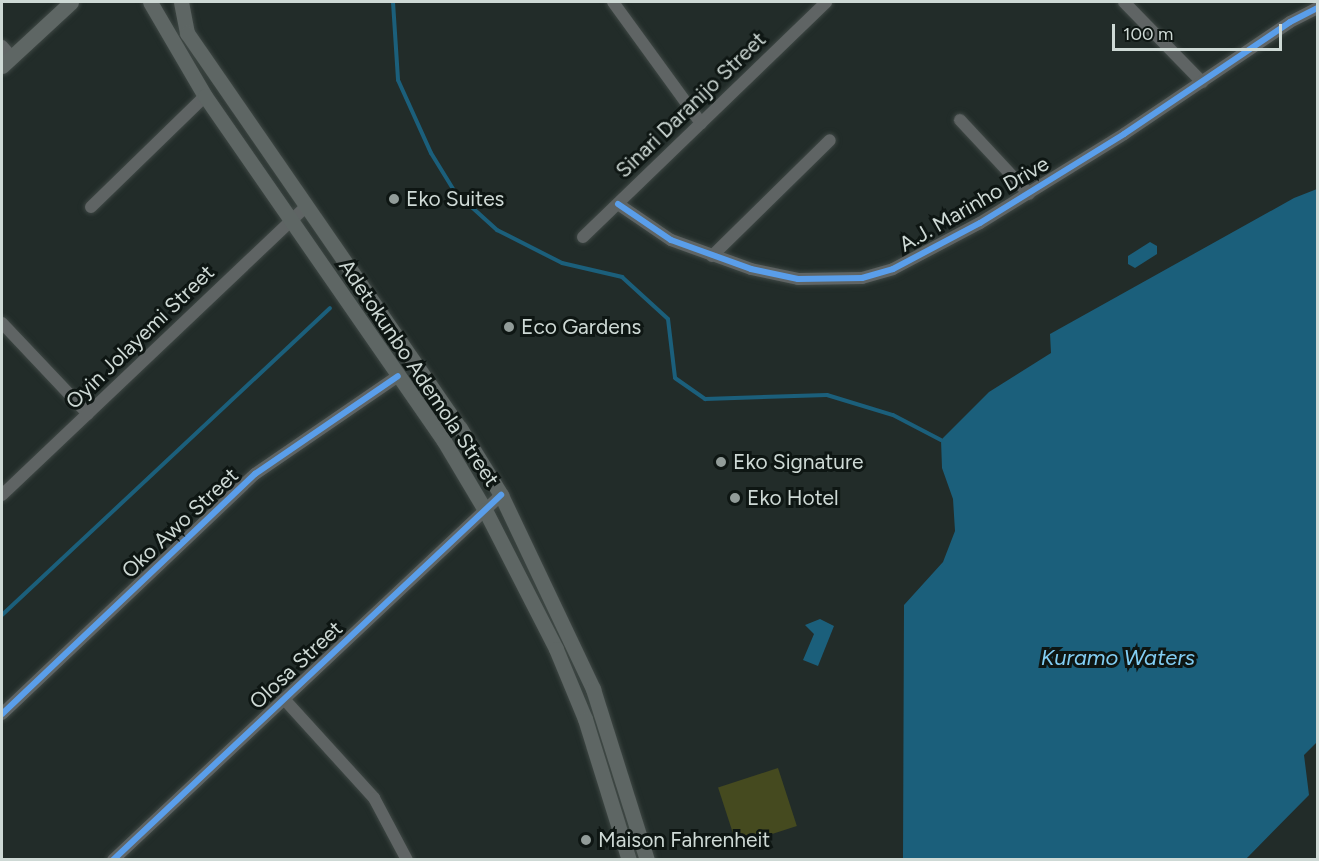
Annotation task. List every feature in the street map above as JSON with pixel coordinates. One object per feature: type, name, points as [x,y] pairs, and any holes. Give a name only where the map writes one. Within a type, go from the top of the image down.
[{"type":"main road","points":[[5,56],[71,2]]},
{"type":"main road","name":"Adetokunbo Ademola Street","points":[[150,2],[206,96],[398,376],[485,510],[556,649],[585,719],[629,860]]},
{"type":"main road","name":"Adetokunbo Ademola Street","points":[[181,2],[187,33],[460,428],[501,495],[592,689],[647,860]]},
{"type":"street","points":[[613,2],[700,123]]},
{"type":"street","name":"Sinari Daranijo Street","points":[[583,237],[826,2]]},
{"type":"street","points":[[1124,2],[1202,82]]},
{"type":"street","name":"A.J. Marinho Drive","points":[[618,204],[671,240],[712,256],[798,279],[862,279],[939,247],[1029,194],[1290,22],[1317,8]]},
{"type":"street","points":[[91,207],[206,96]]},
{"type":"street","points":[[960,120],[1029,194]]},
{"type":"street","points":[[712,256],[830,140]]},
{"type":"street","name":"Oyin Jolayemi Street","points":[[2,495],[306,207]]},
{"type":"street","points":[[2,323],[87,414]]},
{"type":"street","name":"Oko Awo Street","points":[[2,714],[255,474],[398,376]]},
{"type":"street","name":"Olosa Street","points":[[114,860],[501,495]]},
{"type":"street","points":[[284,699],[374,798],[406,860]]},
{"type":"green space","points":[[778,768],[797,826],[737,845],[718,787]]},
{"type":"water","name":"Kuramo Waters","points":[[1317,189],[1318,741],[1304,755],[1309,795],[1246,859],[903,859],[904,605],[943,562],[955,531],[953,499],[942,468],[941,440],[989,392],[1051,353],[1050,334],[1294,198]]},
{"type":"water","points":[[1150,242],[1157,246],[1157,254],[1135,268],[1128,264],[1128,256]]},
{"type":"water","points":[[820,619],[834,626],[818,666],[803,660],[814,634],[805,625]]},
{"type":"waterway","points":[[393,2],[398,80],[431,153],[455,192],[497,230],[562,263],[622,277],[668,319],[675,378],[705,399],[827,395],[893,415],[941,440]]},
{"type":"waterway","points":[[2,615],[330,308]]},
{"type":"cycle path","points":[[618,204],[671,240],[751,269],[798,279],[862,278],[893,269],[980,223],[1124,134],[1290,22],[1318,8]]},
{"type":"cycle path","points":[[2,714],[255,474],[398,376]]},
{"type":"cycle path","points":[[113,860],[501,495]]},
{"type":"place","name":"Eko Suites","points":[[394,199]]},
{"type":"place","name":"Eco Gardens","points":[[509,327]]},
{"type":"place","name":"Eko Signature","points":[[721,462]]},
{"type":"place","name":"Eko Hotel","points":[[735,498]]},
{"type":"place","name":"Maison Fahrenheit","points":[[586,840]]}]
